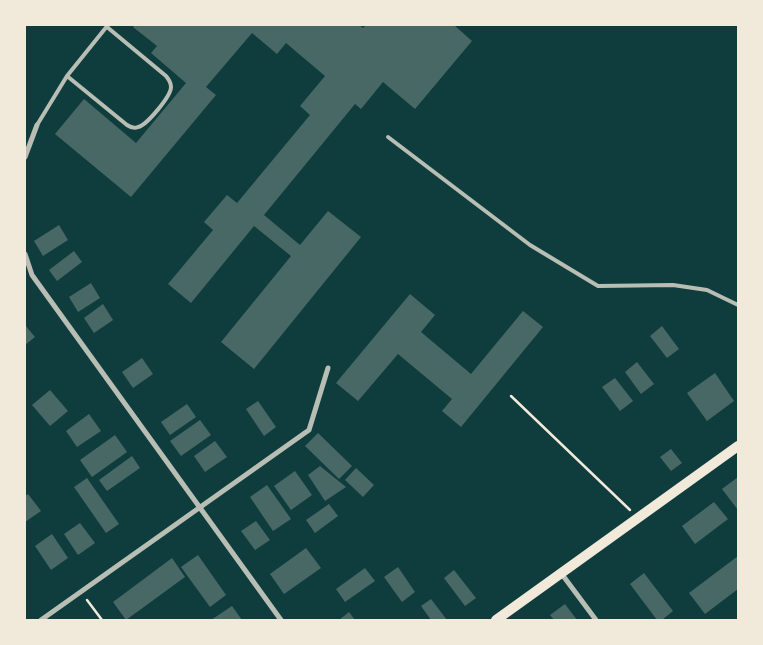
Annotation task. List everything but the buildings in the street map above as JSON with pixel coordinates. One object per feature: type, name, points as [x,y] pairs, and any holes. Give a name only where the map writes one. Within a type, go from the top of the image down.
[{"type":"main road","points":[[496,620],[738,446]]},
{"type":"street","points":[[25,157],[37,126]]},
{"type":"street","points":[[25,254],[32,275],[281,620]]},
{"type":"street","points":[[41,620],[309,430],[328,368]]},
{"type":"street","points":[[561,574],[596,620]]},
{"type":"lane","points":[[37,126],[67,76],[108,26],[166,76],[171,88],[169,95],[147,122],[139,127],[132,128],[67,76]]},
{"type":"lane","points":[[388,137],[530,245],[598,286],[673,285],[707,290],[738,305]]},
{"type":"path","points":[[511,396],[639,518]]},
{"type":"path","points":[[80,591],[102,620]]}]
